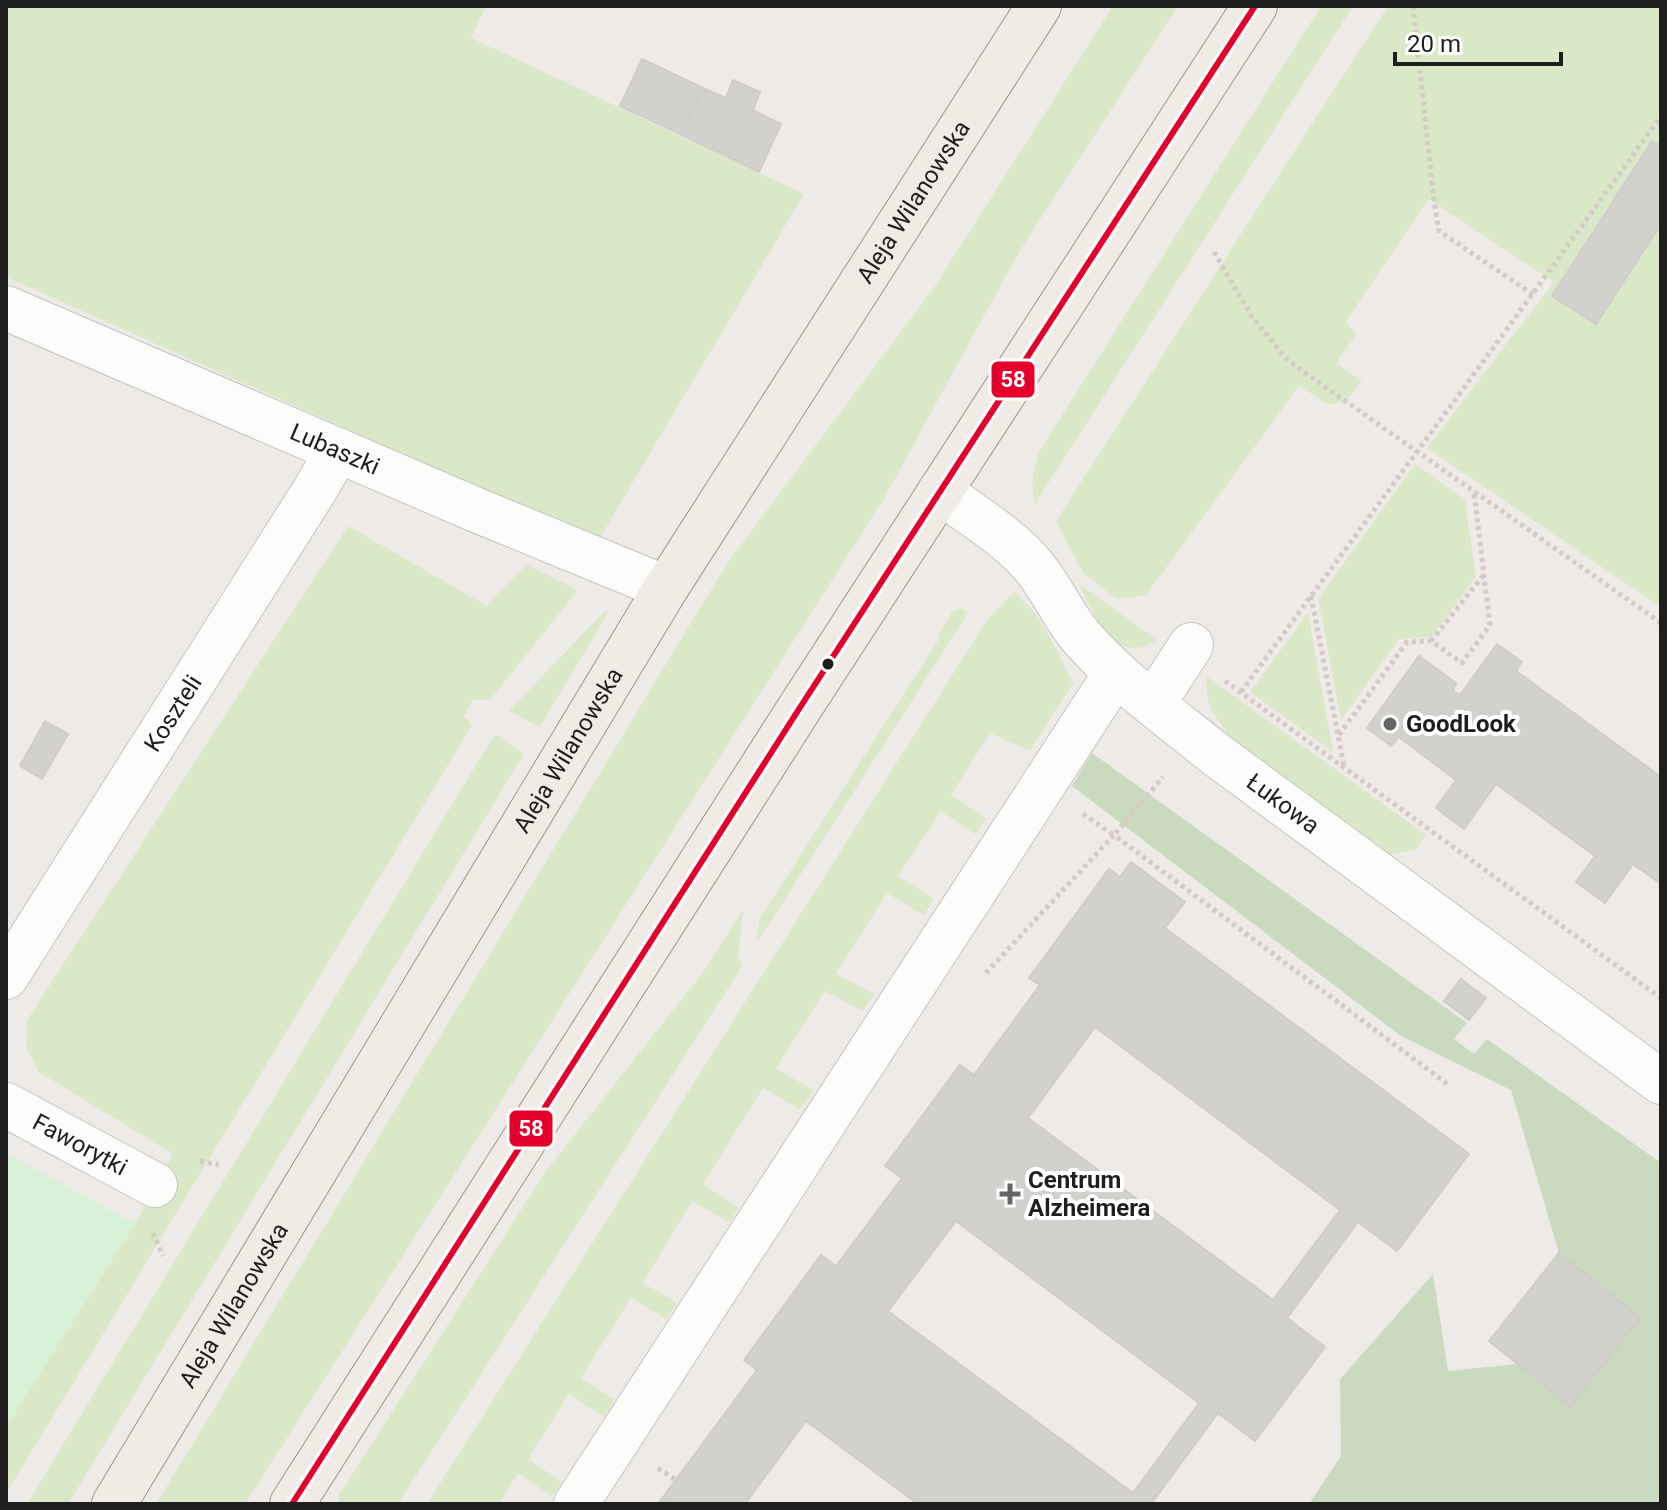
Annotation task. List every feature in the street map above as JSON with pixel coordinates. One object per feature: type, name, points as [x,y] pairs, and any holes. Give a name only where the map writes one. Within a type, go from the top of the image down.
[{"type":"main road","name":"Aleja Wilanowska","points":[[114,1504],[666,588],[1039,6]]},
{"type":"main road","points":[[292,1504],[940,491],[1255,6]]},
{"type":"street","name":"Lubaszki","points":[[6,308],[666,588]]},
{"type":"street","name":"Koszteli","points":[[6,977],[338,450]]},
{"type":"street","name":"Łukowa","points":[[940,491],[1021,553],[1048,586],[1081,637],[1116,673],[1153,704],[1218,756],[1661,1082]]},
{"type":"street","points":[[1153,704],[1204,660]]},
{"type":"street","points":[[576,1504],[1116,673]]},
{"type":"street","name":"Faworytki","points":[[6,1105],[155,1185]]},
{"type":"path","points":[[1413,6],[1439,231],[1534,295]]},
{"type":"path","points":[[1237,692],[1534,295],[1661,116]]},
{"type":"path","points":[[1214,252],[1251,315],[1287,360],[1661,623]]},
{"type":"path","points":[[1339,735],[1407,642],[1431,641],[1462,663],[1490,625],[1474,491]]},
{"type":"path","points":[[1431,641],[1484,575]]},
{"type":"path","points":[[1311,596],[1344,767]]},
{"type":"path","points":[[1204,660],[1237,692],[1661,998]]},
{"type":"path","points":[[1114,835],[1149,794]]},
{"type":"path","points":[[1139,853],[1450,1086]]},
{"type":"green space","points":[[6,6],[486,6],[471,38],[804,194],[598,541],[6,277]]},
{"type":"green space","points":[[1113,6],[1178,6],[1019,252],[885,497],[245,1504],[156,1504],[728,562],[933,289]]},
{"type":"green space","points":[[1321,6],[1353,6],[1035,504],[1033,476],[1040,450]]},
{"type":"green space","points":[[1388,6],[1661,6],[1661,607],[1427,448],[1554,282],[1429,199],[1346,321],[1356,335],[1336,363],[1362,381],[1346,401],[1329,405],[1299,386],[1146,595],[1117,599],[1083,573],[1056,521]]},
{"type":"green space","points":[[1415,464],[1465,500],[1476,577],[1431,637],[1399,639],[1341,720],[1318,599]]},
{"type":"green space","points":[[348,526],[487,606],[527,565],[578,590],[490,700],[473,700],[464,716],[472,725],[6,1494],[6,1427],[135,1224],[173,1154],[39,1072],[26,1048],[27,1020]]},
{"type":"green space","points":[[1079,584],[1157,640],[1141,647],[1128,648],[1117,643],[1099,623]]},
{"type":"green space","points":[[1014,592],[1041,622],[1073,683],[1030,751],[990,733],[951,795],[986,818],[975,834],[941,811],[898,876],[934,899],[924,915],[887,893],[836,974],[875,994],[862,1011],[825,991],[776,1068],[814,1091],[800,1109],[763,1088],[703,1184],[739,1208],[729,1222],[692,1201],[643,1283],[677,1303],[667,1319],[631,1298],[581,1378],[615,1400],[604,1417],[569,1394],[528,1459],[562,1482],[552,1496],[518,1473],[499,1504],[427,1504],[989,617]]},
{"type":"green space","points":[[961,608],[968,613],[757,943],[759,920],[939,639],[937,637],[952,612]]},
{"type":"green space","points":[[609,611],[540,727],[509,711],[602,614]]},
{"type":"green space","points":[[1308,613],[1333,752],[1250,692]]},
{"type":"green space","points":[[1206,676],[1426,835],[1415,850],[1390,854],[1231,738],[1211,710]]},
{"type":"green space","points":[[495,734],[524,754],[68,1504],[27,1504]]},
{"type":"green space","points":[[1092,753],[1467,1023],[1454,1039],[1474,1054],[1487,1039],[1661,1163],[1661,1504],[1309,1504],[1341,1456],[1340,1379],[1433,1274],[1448,1371],[1517,1364],[1570,1406],[1640,1318],[1559,1253],[1511,1090],[1401,1036],[1072,786]]},
{"type":"green space","points":[[743,910],[738,958],[743,965],[398,1504],[339,1504],[339,1495],[546,1171],[701,975]]},
{"type":"green space","points":[[6,1153],[135,1224],[6,1427]]},
{"type":"building","points":[[642,59],[703,88],[680,134],[620,106]]},
{"type":"building","points":[[733,80],[760,92],[753,110],[781,124],[759,172],[680,134],[703,88],[726,98]]},
{"type":"building","points":[[1652,141],[1661,146],[1661,224],[1596,324],[1552,296]]},
{"type":"building","points":[[1497,644],[1522,662],[1516,671],[1661,777],[1661,884],[1633,864],[1605,903],[1576,882],[1595,856],[1496,784],[1464,829],[1436,808],[1456,780],[1399,737],[1391,746],[1367,728],[1419,656],[1456,683],[1453,691],[1460,695]]},
{"type":"building","points":[[45,721],[68,734],[42,779],[20,766]]},
{"type":"building","name":"Centrum Alzheimera","points":[[1131,862],[1185,902],[1165,928],[1469,1154],[1397,1251],[1358,1222],[1287,1318],[1325,1347],[1255,1441],[1218,1413],[1151,1504],[918,1504],[806,1421],[745,1504],[658,1504],[757,1370],[744,1360],[821,1255],[836,1266],[902,1178],[885,1166],[960,1065],[974,1075],[1040,985],[1029,978],[1109,869],[1120,877]],"holes":[[[1095,1027],[1340,1210],[1273,1300],[1028,1118]],[[956,1221],[1199,1403],[1133,1493],[888,1311]]]},
{"type":"building","points":[[1461,979],[1486,998],[1469,1020],[1444,1001]]},
{"type":"building","points":[[1559,1253],[1640,1318],[1570,1406],[1489,1341]]},
{"type":"transit line","name":"58","points":[[292,1504],[799,709],[1255,6]]},
{"type":"place","name":"GoodLook","points":[[1390,724]]},
{"type":"place","name":"Centrum Alzheimera","points":[[1010,1194]]}]
